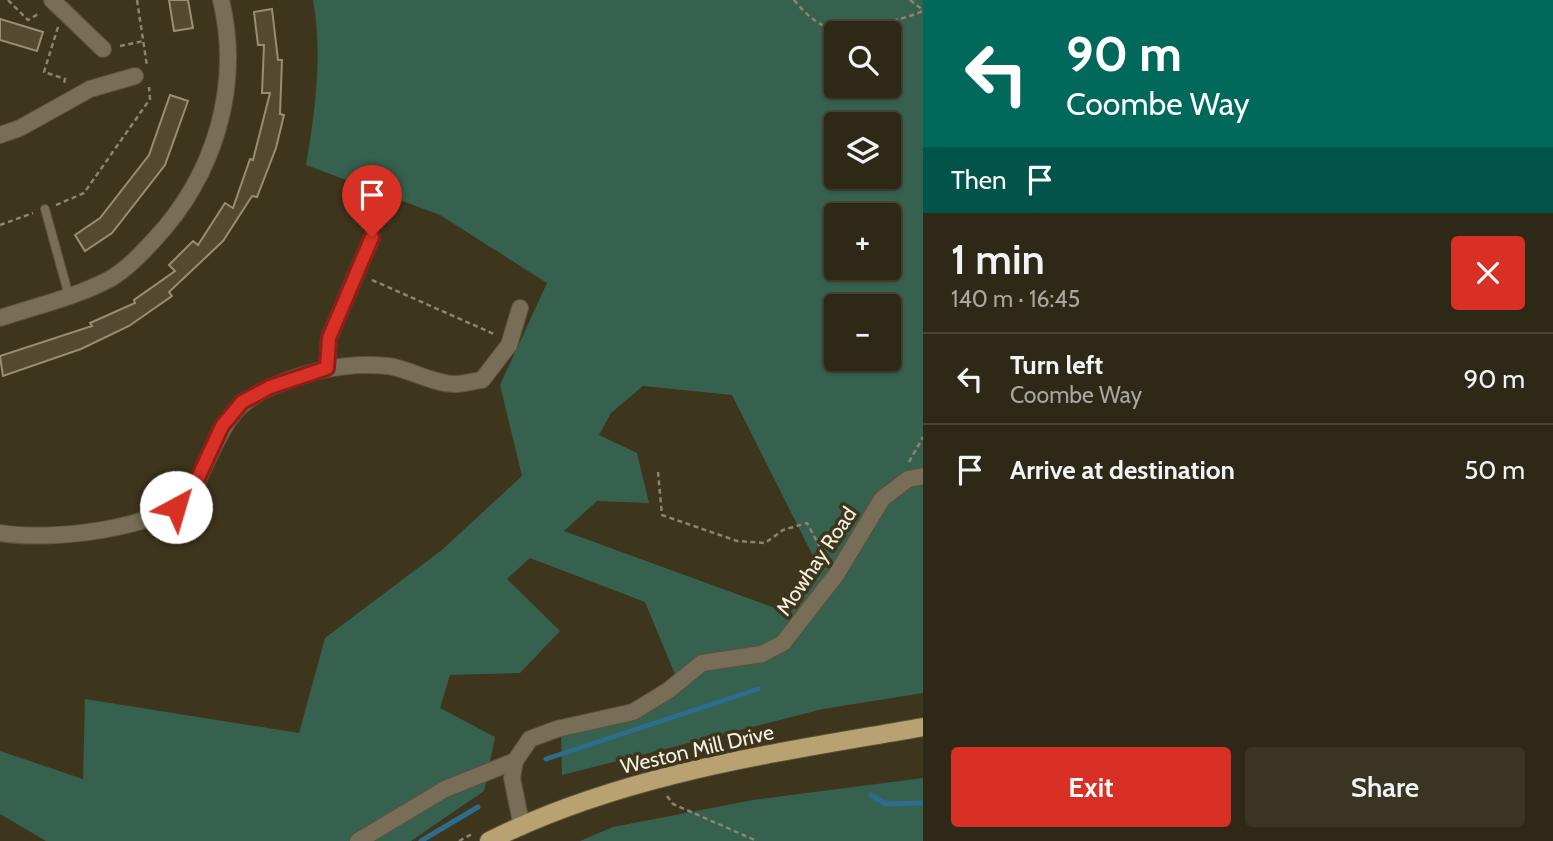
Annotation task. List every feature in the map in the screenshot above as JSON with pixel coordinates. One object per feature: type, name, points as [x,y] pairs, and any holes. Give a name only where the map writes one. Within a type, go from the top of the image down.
[{"type":"main road","name":"Weston Mill Drive","points":[[489,841],[560,810],[655,780],[719,764],[923,727]]},
{"type":"street","points":[[0,318],[69,296],[111,278],[139,256],[186,200],[212,150],[226,97],[229,62],[221,0]]},
{"type":"street","points":[[57,5],[103,49]]},
{"type":"street","points":[[0,135],[20,128],[90,89],[141,74]]},
{"type":"street","points":[[327,368],[329,338],[372,237]]},
{"type":"street","points":[[0,533],[20,537],[59,537],[145,519],[176,507],[192,491],[222,426],[242,402],[270,387],[327,368],[389,366],[453,384],[482,380],[510,341],[520,308]]},
{"type":"street","name":"Mowhay Road","points":[[358,841],[445,789],[514,761],[530,739],[557,729],[633,712],[669,690],[702,663],[762,654],[783,643],[836,575],[882,499],[915,477]]},
{"type":"street","points":[[514,761],[512,778],[522,827]]},
{"type":"lane","points":[[45,209],[69,296]]},
{"type":"path","points":[[8,0],[28,20],[57,5]]},
{"type":"path","points":[[136,0],[144,41],[141,74]]},
{"type":"path","points":[[794,0],[809,19],[825,27],[852,32],[923,11]]},
{"type":"path","points":[[910,0],[923,11]]},
{"type":"path","points":[[57,5],[44,72],[65,79],[61,105]]},
{"type":"path","points":[[103,49],[144,41]]},
{"type":"path","points":[[0,225],[84,193],[150,99],[149,86]]},
{"type":"path","points":[[356,273],[510,341]]},
{"type":"path","points":[[915,477],[907,464],[923,437]]},
{"type":"path","points":[[658,472],[662,515],[737,541],[765,543],[783,530],[807,523],[836,575]]},
{"type":"path","points":[[655,780],[673,804],[757,841]]},
{"type":"green space","points":[[313,0],[923,0],[923,693],[823,709],[562,775],[561,732],[682,691],[645,602],[530,558],[507,579],[560,631],[520,673],[450,675],[440,708],[495,737],[484,791],[411,841],[46,841],[0,814],[0,751],[83,779],[85,699],[299,733],[325,638],[443,549],[522,476],[500,385],[547,283],[440,215],[306,165],[317,83]],"holes":[[[643,386],[732,395],[816,562],[778,609],[564,531],[597,501],[649,503],[637,453],[599,435],[611,413]]]},
{"type":"green space","points":[[923,778],[923,841],[580,841],[613,827],[753,800]]},
{"type":"building","points":[[169,0],[188,0],[193,28],[174,31]]},
{"type":"building","points":[[272,9],[278,60],[282,60],[280,114],[284,115],[276,148],[257,197],[252,196],[223,241],[169,292],[172,296],[129,326],[81,349],[3,376],[0,356],[92,326],[90,323],[135,303],[134,300],[175,271],[169,265],[193,241],[198,245],[225,203],[233,208],[250,159],[253,160],[270,93],[262,93],[264,45],[258,45],[254,12]]},
{"type":"building","points":[[0,19],[43,32],[37,51],[0,40]]},
{"type":"building","points":[[170,95],[188,101],[165,165],[112,233],[85,251],[75,235],[100,218],[149,155]]},
{"type":"waterway","points":[[546,759],[758,689]]},
{"type":"waterway","points":[[871,795],[886,804],[923,803]]},
{"type":"waterway","points":[[421,841],[478,807]]},
{"type":"route","points":[[176,507],[192,491],[222,426],[242,402],[270,387],[327,368],[329,338],[372,237]]}]
